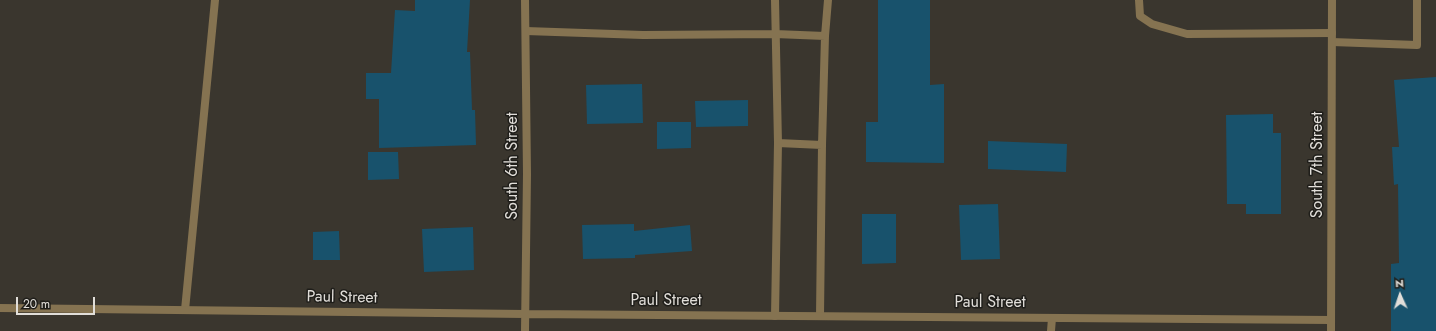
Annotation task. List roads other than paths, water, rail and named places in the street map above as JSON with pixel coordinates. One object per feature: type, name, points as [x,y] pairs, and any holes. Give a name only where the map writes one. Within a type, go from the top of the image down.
[{"type":"street","points":[[185,310],[215,0]]},
{"type":"street","name":"South 6th Street","points":[[525,0],[527,174],[525,331]]},
{"type":"street","points":[[775,0],[778,143],[775,316]]},
{"type":"street","points":[[820,316],[822,144],[825,36],[828,0]]},
{"type":"street","points":[[1139,0],[1140,16],[1152,24],[1187,34],[1332,33]]},
{"type":"street","name":"South 7th Street","points":[[1331,331],[1332,0]]},
{"type":"street","points":[[1332,42],[1417,45],[1418,0]]},
{"type":"street","points":[[526,31],[825,36]]},
{"type":"street","points":[[778,143],[822,144]]},
{"type":"street","name":"Paul Street","points":[[0,308],[526,314],[1331,320]]},
{"type":"street","points":[[1051,331],[1052,318]]}]
